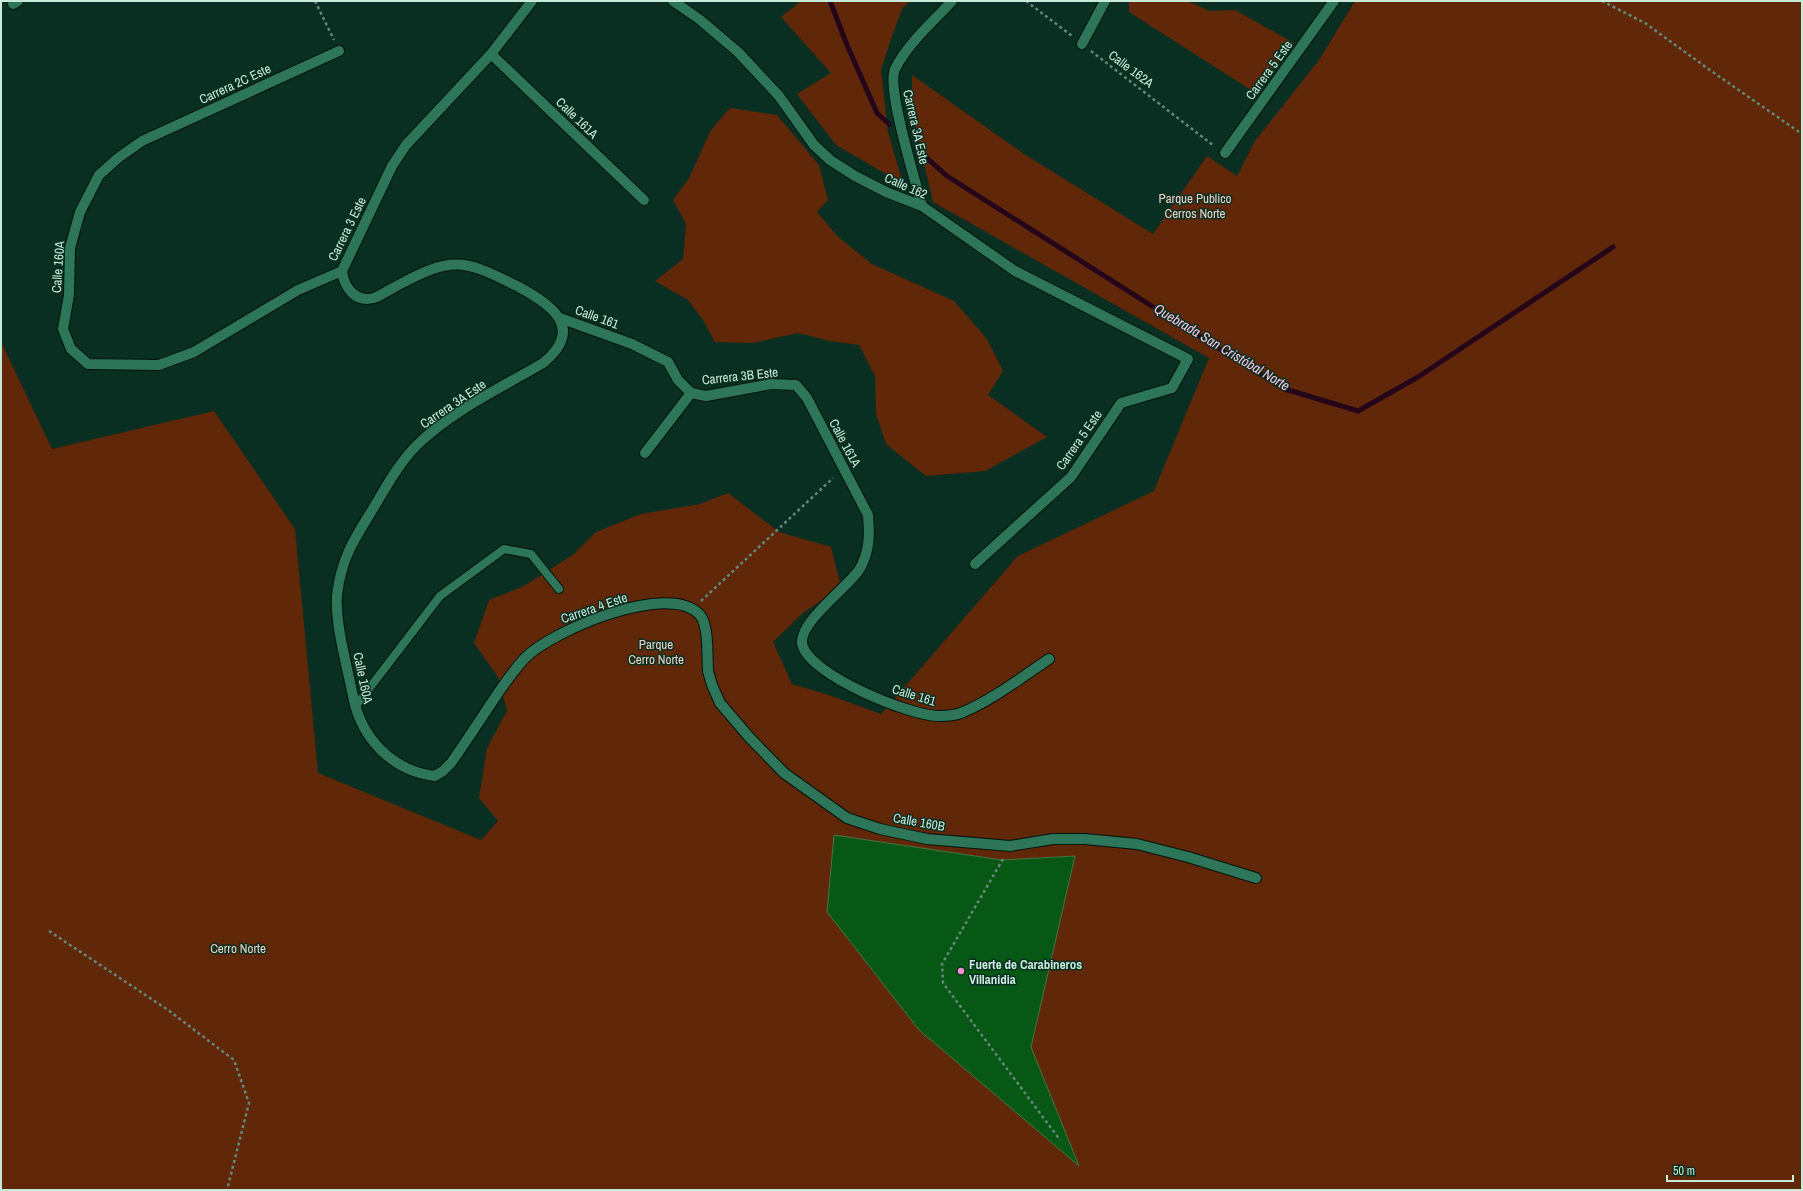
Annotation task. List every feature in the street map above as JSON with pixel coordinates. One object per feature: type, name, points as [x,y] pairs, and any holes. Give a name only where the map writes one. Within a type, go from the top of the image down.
[{"type":"street","name":"Carrera 3 Este","points":[[88,364],[160,365],[174,360],[194,352],[298,290],[342,271],[392,166],[406,144],[491,54],[532,1]]},
{"type":"street","name":"Calle 162","points":[[673,1],[699,19],[738,52],[779,96],[814,145],[830,160],[854,176],[886,192],[922,206],[1015,270],[1188,360]]},
{"type":"street","name":"Carrera 3A Este","points":[[922,206],[897,105],[894,87],[894,70],[906,51],[952,1]]},
{"type":"street","points":[[1082,44],[1105,1]]},
{"type":"street","name":"Carrera 5 Este","points":[[1225,153],[1334,1]]},
{"type":"street","name":"Carrera 2C Este","points":[[142,141],[339,50]]},
{"type":"street","name":"Calle 161A","points":[[491,54],[644,200]]},
{"type":"street","name":"Calle 160A","points":[[88,364],[71,349],[63,329],[69,295],[70,248],[80,212],[99,175],[118,158],[142,141]]},
{"type":"street","name":"Calle 161","points":[[342,271],[343,281],[352,294],[361,298],[374,298],[428,270],[446,265],[464,265],[482,270],[536,296],[552,308],[560,318],[648,350],[668,362],[678,380],[692,393]]},
{"type":"street","name":"Carrera 3A Este","points":[[350,546],[400,464],[416,446],[436,428],[543,363],[554,353],[561,342],[562,331],[560,318]]},
{"type":"street","name":"Carrera 5 Este","points":[[975,564],[1071,477],[1121,403],[1172,388],[1188,360]]},
{"type":"street","name":"Carrera 3B Este","points":[[645,453],[692,393],[706,396],[770,384],[796,385]]},
{"type":"street","name":"Calle 161A","points":[[796,385],[807,398],[868,515],[870,535],[865,556],[857,574],[807,625],[802,642],[806,652],[814,663]]},
{"type":"street","name":"Calle 160A","points":[[350,546],[342,567],[337,596],[338,620],[355,707],[364,729],[379,749],[398,764],[413,772],[435,776]]},
{"type":"street","name":"Carrera 4 Este","points":[[435,776],[451,763],[511,674],[525,658],[538,647],[560,634],[605,615],[635,607],[671,602],[680,603],[693,608]]},
{"type":"street","name":"Calle 160B","points":[[693,608],[701,616],[706,628],[708,671],[720,703],[749,737],[784,773],[847,818],[880,829],[927,839],[1010,846],[1053,839],[1084,839],[1136,844],[1188,857],[1256,878]]},
{"type":"street","name":"Calle 161","points":[[814,663],[844,683],[867,693],[905,708],[939,716],[960,713],[986,700],[1049,659]]},
{"type":"lane","points":[[355,707],[440,596],[504,549],[531,554],[559,589]]},
{"type":"path","points":[[315,1],[339,50]]},
{"type":"path","name":"Calle 162A","points":[[1026,1],[1225,153]]},
{"type":"path","points":[[1602,1],[1645,23],[1802,134]]},
{"type":"path","points":[[693,608],[844,468]]},
{"type":"path","points":[[1010,846],[942,964],[943,983],[1060,1140]]},
{"type":"path","points":[[49,932],[168,1010],[234,1060],[249,1103],[227,1190]]},
{"type":"green space","points":[[801,1],[909,1],[902,9],[881,70],[888,132],[903,184],[836,145],[797,94],[831,73],[781,17]]},
{"type":"green space","points":[[1129,1],[1188,1],[1210,11],[1235,10],[1294,43],[1254,92],[1129,12]]},
{"type":"green space","points":[[1355,1],[1802,1],[1802,1190],[1,1190],[1,342],[52,449],[214,411],[295,529],[318,773],[481,840],[498,821],[479,798],[487,748],[507,711],[498,677],[474,643],[489,600],[524,586],[574,554],[596,532],[641,514],[700,504],[728,493],[779,532],[831,547],[841,587],[803,613],[773,642],[792,684],[826,694],[881,714],[1018,556],[1154,491],[1209,358],[933,202],[912,112],[912,75],[1024,154],[1153,234],[1207,156],[1237,176],[1255,141],[1319,60]]},
{"type":"green space","points":[[730,108],[777,115],[819,165],[828,200],[817,212],[838,237],[872,264],[954,301],[987,339],[1003,371],[988,395],[1047,437],[985,471],[926,476],[886,444],[876,414],[875,376],[859,345],[830,341],[798,333],[753,343],[715,342],[703,320],[688,300],[655,281],[683,259],[686,224],[673,200],[689,178],[711,130]]},
{"type":"building","name":"Fuerte de Carabineros Villanidia","points":[[834,835],[1002,860],[1075,856],[1031,1047],[1079,1166],[919,1030],[827,912]]},
{"type":"waterway","name":"Quebrada San Cristóbal Norte","points":[[830,1],[847,45],[877,113],[889,124]]},
{"type":"waterway","name":"Quebrada San Cristóbal Norte","points":[[920,152],[947,176],[1285,389],[1358,411],[1418,377],[1613,247]]},
{"type":"place","name":"Fuerte de Carabineros Villanidia","points":[[961,971]]},
{"type":"park label","name":"Parque Publico Cerros Norte","points":[[1195,206]]},
{"type":"park label","name":"Parque Cerro Norte","points":[[656,652]]},
{"type":"park label","name":"Cerro Norte","points":[[238,948]]}]
